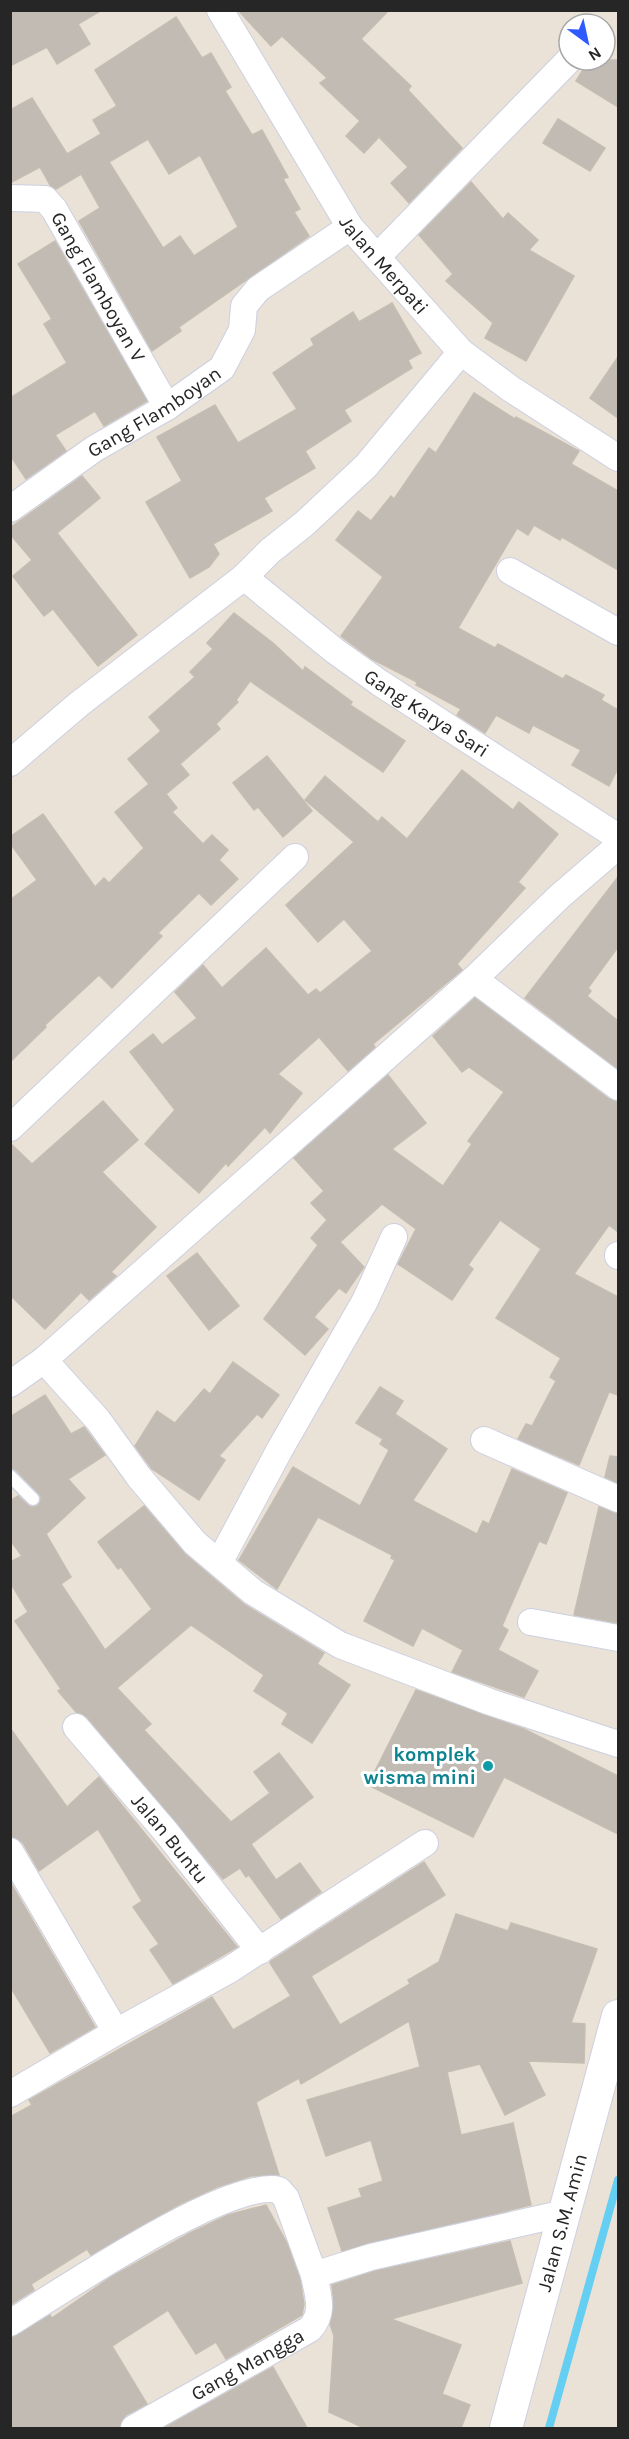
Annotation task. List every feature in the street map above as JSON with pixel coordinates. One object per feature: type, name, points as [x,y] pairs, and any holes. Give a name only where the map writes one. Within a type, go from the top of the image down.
[{"type":"street","name":"Jalan Merpati","points":[[219,10],[350,227],[461,352],[511,389],[618,458]]},
{"type":"street","points":[[377,257],[557,72]]},
{"type":"street","name":"Gang Flamboyan V","points":[[10,198],[45,199],[54,209],[167,407]]},
{"type":"street","name":"Gang Flamboyan","points":[[11,508],[94,449],[167,407],[222,368],[242,330],[244,306],[258,289],[350,227]]},
{"type":"street","points":[[10,763],[79,704],[244,577],[366,466],[461,352]]},
{"type":"street","points":[[510,571],[618,632]]},
{"type":"street","name":"Gang Karya Sari","points":[[244,577],[335,651],[380,683],[618,837]]},
{"type":"street","points":[[10,1384],[44,1360],[474,979],[560,896],[618,846]]},
{"type":"street","points":[[10,1128],[295,857]]},
{"type":"street","points":[[474,979],[618,1087]]},
{"type":"street","points":[[219,1563],[280,1449],[365,1301],[394,1237]]},
{"type":"street","points":[[44,1360],[98,1420],[139,1477],[195,1543],[253,1592],[340,1645],[490,1702],[618,1744]]},
{"type":"street","points":[[484,1440],[618,1499]]},
{"type":"street","points":[[531,1622],[618,1638]]},
{"type":"street","name":"Jalan Buntu","points":[[76,1727],[166,1832],[260,1951]]},
{"type":"street","points":[[10,2094],[260,1951],[426,1844]]},
{"type":"street","points":[[10,1851],[116,2032]]},
{"type":"street","name":"Jalan S.M. Amin","points":[[506,2428],[618,2016]]},
{"type":"street","name":"Gang Mangga","points":[[10,2324],[140,2243],[193,2215],[261,2188],[279,2190],[286,2198],[315,2275],[320,2312],[318,2320],[310,2329],[134,2428]]},
{"type":"street","points":[[315,2275],[371,2257],[565,2213]]},
{"type":"lane","points":[[10,1476],[33,1499]]},
{"type":"building","points":[[10,10],[102,10],[78,24],[90,44],[57,64],[47,47],[10,66]]},
{"type":"building","points":[[238,10],[389,10],[361,39],[411,86],[408,90],[462,148],[409,203],[391,183],[408,167],[379,137],[364,153],[346,136],[360,121],[320,83],[327,78],[282,36],[271,46]]},
{"type":"building","points":[[176,17],[202,58],[211,53],[231,87],[225,91],[252,135],[262,130],[288,177],[283,179],[300,209],[294,212],[309,236],[179,327],[181,331],[152,351],[79,221],[100,208],[81,174],[56,189],[50,185],[40,167],[10,183],[10,110],[32,98],[67,154],[101,134],[93,120],[117,106],[95,70]],"holes":[[[148,139],[169,174],[200,155],[238,227],[194,256],[180,236],[163,248],[109,162]]]},
{"type":"building","points":[[618,60],[618,107],[576,81],[582,72],[617,72]]},
{"type":"building","points":[[558,119],[605,148],[590,171],[543,143]]},
{"type":"building","points":[[471,182],[503,219],[508,213],[538,240],[529,250],[574,276],[526,361],[485,338],[493,323],[446,281],[453,274],[419,235]]},
{"type":"building","points":[[55,241],[147,401],[104,426],[95,411],[55,435],[66,451],[26,479],[10,455],[10,398],[67,363],[44,324],[52,319],[18,264]]},
{"type":"building","points":[[392,303],[421,353],[408,360],[412,368],[344,410],[351,421],[305,451],[315,468],[264,498],[272,511],[213,544],[219,554],[209,567],[190,578],[146,502],[182,481],[157,437],[215,405],[238,443],[297,409],[273,373],[314,345],[311,339],[353,312],[359,322]]},
{"type":"building","points":[[618,357],[618,418],[590,398]]},
{"type":"building","points":[[474,393],[515,419],[516,417],[579,451],[571,464],[618,491],[618,570],[562,537],[560,540],[534,525],[528,535],[517,528],[458,628],[495,648],[498,644],[563,679],[566,675],[604,695],[601,700],[618,710],[618,768],[609,786],[572,765],[581,750],[533,725],[529,733],[496,715],[485,733],[457,715],[461,709],[416,685],[417,682],[372,659],[341,636],[383,577],[336,540],[358,511],[371,521],[391,496],[394,499],[429,448],[436,453]]},
{"type":"building","points":[[82,476],[100,498],[57,533],[137,635],[98,666],[53,609],[44,616],[13,576],[32,560],[10,534],[10,528]]},
{"type":"building","points":[[234,613],[273,643],[303,671],[305,667],[352,702],[350,705],[405,741],[383,772],[250,681],[236,700],[238,702],[216,724],[220,729],[180,764],[189,775],[166,794],[177,808],[172,812],[203,844],[212,835],[228,850],[219,860],[238,879],[211,905],[199,893],[158,933],[162,936],[112,988],[99,975],[45,1025],[46,1027],[10,1062],[10,900],[37,880],[10,843],[10,837],[43,814],[95,887],[104,878],[109,883],[144,848],[115,812],[149,784],[128,759],[161,731],[149,717],[195,677],[190,672],[213,649],[207,643]]},
{"type":"building","points":[[267,756],[312,811],[283,837],[258,807],[254,810],[233,783]]},
{"type":"building","points":[[462,770],[513,810],[519,802],[558,834],[518,882],[525,888],[457,964],[462,970],[373,1044],[375,1047],[348,1071],[319,1037],[278,1074],[302,1093],[270,1133],[265,1127],[228,1166],[226,1163],[199,1193],[145,1144],[175,1110],[130,1052],[153,1034],[162,1045],[197,1018],[175,992],[203,965],[222,988],[266,948],[308,995],[316,989],[320,993],[372,951],[344,919],[318,942],[286,905],[354,842],[305,800],[325,776],[378,822],[382,817],[407,839]]},
{"type":"building","points":[[618,877],[618,947],[588,988],[591,991],[587,996],[618,1021],[618,1069],[525,998]]},
{"type":"building","points":[[475,998],[609,1099],[618,1102],[618,1232],[609,1225],[574,1274],[618,1297],[618,1395],[609,1392],[579,1465],[518,1439],[526,1424],[532,1426],[556,1381],[550,1377],[561,1358],[496,1318],[541,1249],[500,1220],[468,1265],[473,1269],[452,1300],[398,1264],[416,1229],[382,1204],[340,1242],[364,1267],[346,1293],[339,1288],[314,1317],[328,1329],[305,1355],[264,1319],[318,1245],[311,1238],[327,1220],[311,1203],[324,1191],[294,1158],[388,1075],[426,1123],[392,1149],[443,1186],[472,1144],[468,1141],[504,1092],[469,1067],[462,1072],[433,1036]]},
{"type":"building","points":[[103,1101],[138,1140],[102,1172],[156,1227],[111,1272],[116,1276],[89,1300],[81,1292],[45,1329],[10,1295],[10,1143],[32,1164]]},
{"type":"building","points":[[197,1253],[239,1306],[209,1330],[167,1276]]},
{"type":"building","points":[[233,1362],[279,1395],[262,1418],[257,1414],[219,1456],[225,1460],[199,1500],[152,1469],[135,1446],[157,1411],[175,1423],[204,1389],[210,1394]]},
{"type":"building","points":[[380,1387],[403,1401],[395,1414],[447,1449],[413,1500],[415,1502],[477,1534],[483,1521],[489,1524],[512,1469],[567,1493],[546,1544],[539,1541],[502,1626],[508,1630],[498,1650],[538,1671],[524,1697],[452,1672],[463,1650],[422,1628],[413,1646],[364,1621],[395,1560],[391,1558],[392,1555],[318,1517],[277,1589],[239,1560],[293,1467],[360,1506],[389,1450],[380,1444],[383,1439],[356,1423]]},
{"type":"building","points":[[45,1395],[71,1434],[84,1427],[105,1455],[68,1479],[85,1498],[46,1534],[71,1577],[61,1584],[105,1650],[152,1609],[121,1567],[118,1569],[98,1542],[144,1506],[185,1554],[245,1605],[324,1653],[317,1664],[350,1685],[312,1743],[282,1724],[288,1713],[254,1691],[264,1675],[191,1625],[117,1688],[151,1724],[144,1730],[231,1822],[270,1793],[254,1772],[279,1753],[313,1797],[251,1844],[276,1880],[300,1863],[321,1892],[281,1919],[249,1875],[246,1877],[240,1868],[223,1879],[87,1717],[76,1712],[58,1691],[61,1689],[15,1621],[28,1612],[10,1582],[10,1562],[22,1556],[10,1540],[10,1501],[18,1496],[28,1505],[35,1507],[39,1504],[41,1497],[16,1470],[10,1468],[10,1417]]},
{"type":"building","points":[[610,1456],[618,1457],[618,1483],[605,1477]]},
{"type":"building","points":[[599,1507],[618,1514],[618,1623],[574,1615]]},
{"type":"building","name":"komplek wisma mini","points":[[416,1690],[524,1729],[618,1776],[618,1834],[504,1777],[473,1837],[368,1785]]},
{"type":"building","points":[[10,1728],[67,1807],[99,1777],[237,1947],[173,1984],[150,1950],[159,1944],[133,1907],[142,1901],[98,1829],[39,1871],[23,1843],[10,1836]]},
{"type":"building","points":[[424,1862],[445,1895],[311,1976],[340,2025],[410,1984],[408,1980],[439,1962],[456,1914],[508,1931],[511,1923],[597,1949],[571,2023],[585,2024],[584,2063],[528,2061],[545,2095],[505,2115],[480,2064],[447,2072],[461,2135],[513,2123],[531,2205],[342,2251],[328,2208],[362,2197],[359,2189],[383,2181],[371,2140],[326,2156],[307,2100],[420,2067],[409,2021],[301,2084],[299,2078],[256,2102],[279,2175],[251,2176],[217,2187],[178,2205],[91,2255],[87,2249],[31,2284],[34,2290],[10,2305],[10,2117],[32,2105],[29,2100],[212,1997],[233,2030],[291,1996],[270,1963],[271,1961]]},
{"type":"building","points":[[10,1882],[95,2027],[50,2053],[10,1986]]},
{"type":"building","points":[[266,2205],[287,2243],[300,2279],[304,2304],[302,2315],[226,2359],[216,2342],[196,2354],[168,2310],[112,2346],[147,2404],[126,2415],[119,2428],[10,2428],[10,2338],[50,2315],[52,2318],[111,2277],[192,2232],[228,2215]]},
{"type":"building","points":[[510,2241],[522,2283],[391,2319],[461,2345],[442,2394],[470,2405],[461,2428],[364,2428],[329,2412],[334,2336],[330,2324],[334,2304],[332,2285],[375,2271]]},
{"type":"building","points":[[273,2367],[307,2428],[164,2428]]},
{"type":"waterway","points":[[549,2428],[618,2180]]},
{"type":"place","name":"komplek wisma mini","points":[[488,1766]]}]
